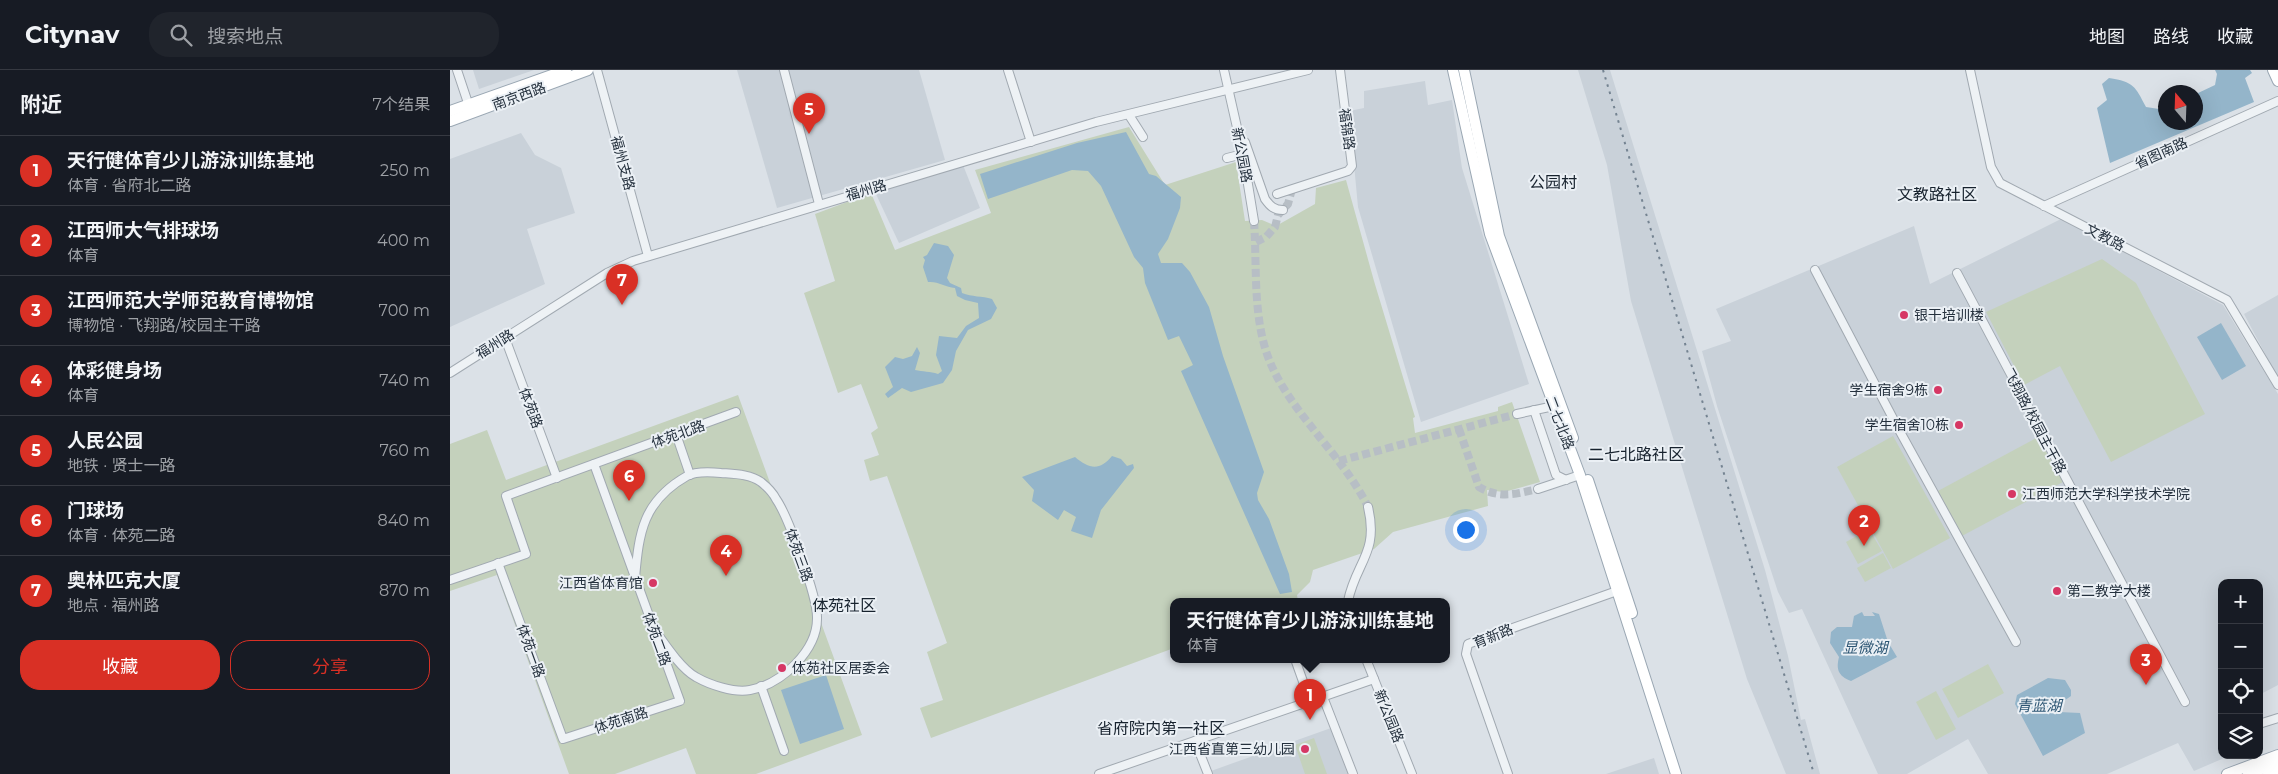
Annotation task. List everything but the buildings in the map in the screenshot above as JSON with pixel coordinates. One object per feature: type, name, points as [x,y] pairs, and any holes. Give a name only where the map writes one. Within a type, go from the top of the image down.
[{"type":"main road","name":"南京西路","points":[[450,121],[470,109],[566,70]]},
{"type":"main road","name":"南京西路","points":[[450,111],[470,109],[588,70]]},
{"type":"main road","name":"二七北路","points":[[1453,70],[1490,234],[1580,476],[1676,774]]},
{"type":"main road","name":"二七北路","points":[[1464,70],[1499,236],[1595,498],[1683,774]]},
{"type":"main road","points":[[2273,70],[2278,81]]},
{"type":"main road","points":[[2263,758],[2278,755]]},
{"type":"main road","points":[[2227,774],[2254,759]]},
{"type":"main road","points":[[2248,774],[2278,763]]},
{"type":"main road","points":[[2268,774],[2278,770]]},
{"type":"street","points":[[457,70],[470,109]]},
{"type":"street","name":"福州支路","points":[[597,70],[648,256]]},
{"type":"street","points":[[784,70],[819,204]]},
{"type":"street","points":[[1008,70],[1031,142]]},
{"type":"street","name":"新公园路","points":[[1224,70],[1243,154],[1254,222]]},
{"type":"street","name":"福州路","points":[[450,373],[607,273],[648,256],[1031,142],[1228,89],[1308,70]]},
{"type":"street","name":"福锦路","points":[[1277,194],[1348,171],[1352,166],[1340,70]]},
{"type":"street","name":"文教路","points":[[1970,70],[1991,167],[2000,183],[2227,300],[2278,384]]},
{"type":"street","name":"省图南路","points":[[2044,206],[2278,101]]},
{"type":"street","points":[[1233,110],[1265,199],[1277,210],[1283,210]]},
{"type":"street","points":[[1129,115],[1143,137]]},
{"type":"street","points":[[1227,158],[1243,154]]},
{"type":"street","points":[[1815,270],[1898,428],[2016,642]]},
{"type":"street","name":"飞翔路/校园主干路","points":[[1957,273],[2185,702]]},
{"type":"street","name":"体苑路","points":[[505,338],[557,478]]},
{"type":"street","points":[[1516,414],[1554,406]]},
{"type":"street","points":[[1534,410],[1556,475],[1566,480]]},
{"type":"street","name":"体苑北路","points":[[498,563],[526,554],[506,496],[736,412]]},
{"type":"street","points":[[635,578],[638,542],[644,520],[654,503],[673,484],[690,475],[676,434]]},
{"type":"street","name":"体苑二路","points":[[594,464],[680,701]]},
{"type":"street","name":"体苑三路","points":[[690,475],[712,472],[742,474],[760,482],[776,498],[787,520],[814,597],[818,618],[811,643],[803,657],[785,674],[761,686]]},
{"type":"street","points":[[1538,489],[1580,476]]},
{"type":"street","points":[[1349,598],[1371,545],[1372,522],[1368,508]]},
{"type":"street","points":[[450,580],[498,563]]},
{"type":"street","name":"体苑一路","points":[[498,563],[563,739]]},
{"type":"street","name":"育新路","points":[[1508,774],[1466,654],[1468,644],[1617,591]]},
{"type":"street","points":[[654,629],[675,657],[694,677],[724,688],[749,690],[761,686],[784,751]]},
{"type":"street","points":[[1296,663],[1310,701]]},
{"type":"street","name":"新公园路","points":[[1368,663],[1412,774]]},
{"type":"street","points":[[1099,774],[1374,679]]},
{"type":"street","points":[[1322,697],[1353,774]]},
{"type":"street","name":"体苑南路","points":[[563,739],[680,701]]},
{"type":"street","points":[[2263,723],[2278,718]]},
{"type":"street","points":[[1196,741],[1208,774]]},
{"type":"shaded area","points":[[473,70],[534,70],[479,89]]},
{"type":"shaded area","points":[[737,70],[919,70],[945,160],[777,208]]},
{"type":"shaded area","points":[[1578,70],[1610,70],[1765,570],[1788,656],[1801,720],[1805,719],[1820,774],[1786,774],[1747,679],[1631,301],[1607,165]]},
{"type":"shaded area","points":[[1425,81],[1428,105],[1452,100],[1462,168],[1529,384],[1421,422],[1358,207],[1349,111],[1364,108],[1364,91]]},
{"type":"shaded area","points":[[521,133],[535,155],[561,168],[575,213],[527,229],[545,284],[450,327],[450,159]]},
{"type":"shaded area","points":[[963,165],[980,208],[899,243],[875,192]]},
{"type":"shaded area","name":"江西师范大学科学技术学院","points":[[2061,219],[2223,305],[2278,394],[2278,685],[2263,693],[2263,579],[2218,579],[2218,759],[2222,759],[2194,771],[2178,743],[2107,774],[1988,774],[1968,739],[1907,774],[1878,774],[1802,609],[1789,613],[1778,592],[1717,406],[1702,351],[1731,341],[1716,309],[1914,226],[1930,284]]},
{"type":"shaded area","points":[[2278,295],[2278,378],[2244,314]]},
{"type":"shaded area","name":"江西省直第三幼儿园","points":[[1331,728],[1348,774],[1212,774],[1211,771]]},
{"type":"shaded area","points":[[1654,758],[1659,774],[1606,774]]},
{"type":"green space","points":[[1129,127],[1165,185],[1236,162],[1245,221],[1262,220],[1276,226],[1315,204],[1316,188],[1346,180],[1415,417],[1413,418],[1415,433],[1498,411],[1498,407],[1512,402],[1540,482],[1504,492],[1487,490],[1488,506],[1393,532],[1374,549],[1313,570],[1310,582],[1297,595],[1298,598],[1170,598],[1170,649],[931,738],[920,708],[943,700],[927,652],[947,643],[887,476],[870,481],[864,460],[879,455],[871,433],[878,428],[861,384],[838,393],[804,293],[835,281],[815,214],[871,193],[895,250],[991,213],[975,170]]},
{"type":"green space","points":[[2102,259],[2136,283],[2205,414],[2111,462],[2060,366],[2024,385],[1986,312]]},
{"type":"green space","name":"江西省体育馆","points":[[738,395],[862,735],[756,774],[696,774],[686,748],[615,774],[569,774],[497,575],[450,591],[450,444],[487,430],[506,480]]},
{"type":"green space","points":[[1893,436],[1950,538],[1893,569],[1837,467]]},
{"type":"green space","points":[[2038,437],[2063,482],[1960,537],[1936,492]]},
{"type":"green space","points":[[1869,529],[1882,551],[1858,564],[1846,542]]},
{"type":"green space","points":[[1883,553],[1891,568],[1865,582],[1857,568]]},
{"type":"green space","points":[[1988,664],[2004,693],[1958,718],[1942,689]]},
{"type":"green space","points":[[1936,691],[1956,729],[1936,740],[1916,702]]},
{"type":"green space","points":[[1314,738],[1327,774],[1305,774],[1295,745]]},
{"type":"water","points":[[2215,70],[2250,70],[2252,73],[2245,78],[2254,102],[2203,124],[2203,91],[2215,85],[2217,74]]},
{"type":"water","points":[[2109,78],[2129,83],[2139,94],[2146,107],[2158,109],[2158,130],[2188,130],[2110,163],[2097,108],[2107,100],[2102,84]]},
{"type":"water","points":[[1126,132],[1149,174],[1156,176],[1181,197],[1180,208],[1168,239],[1158,254],[1161,263],[1182,263],[1190,272],[1209,307],[1223,356],[1264,472],[1257,493],[1258,500],[1269,519],[1289,574],[1292,592],[1280,594],[1181,371],[1193,365],[1179,336],[1168,340],[1145,283],[1143,268],[1134,257],[1101,186],[1088,171],[1072,170],[988,199],[980,174],[1077,143]]},
{"type":"water","points":[[934,243],[948,246],[954,255],[947,278],[950,283],[961,288],[962,293],[992,299],[997,308],[991,319],[968,330],[956,351],[952,370],[943,383],[911,392],[902,388],[888,398],[885,394],[893,387],[885,367],[895,357],[903,359],[912,356],[917,347],[920,353],[915,370],[938,374],[942,371],[936,355],[939,336],[957,338],[966,326],[979,318],[978,303],[957,296],[955,288],[935,282],[928,282],[923,267],[925,260],[923,257],[927,255]]},
{"type":"water","points":[[2221,323],[2246,366],[2222,380],[2197,337]]},
{"type":"water","points":[[1112,456],[1121,459],[1127,466],[1133,464],[1134,468],[1101,510],[1092,538],[1071,531],[1076,517],[1064,510],[1058,520],[1032,501],[1034,490],[1022,477],[1075,457],[1085,464],[1094,467],[1108,461]]},
{"type":"water","name":"显微湖","points":[[1862,612],[1864,616],[1875,616],[1872,612],[1879,614],[1888,642],[1897,657],[1851,681],[1843,677],[1839,672],[1839,657],[1830,643],[1831,632],[1837,627],[1852,627],[1854,616]]},
{"type":"water","points":[[826,675],[844,729],[800,744],[781,690]]},
{"type":"water","name":"青蓝湖","points":[[2048,678],[2065,680],[2071,690],[2071,696],[2058,705],[2059,712],[2080,713],[2085,733],[2043,756],[2015,704],[2017,695]]},
{"type":"tunnel","points":[[1256,242],[1266,237],[1275,227],[1278,215],[1288,204],[1292,189]]},
{"type":"tunnel","points":[[1254,221],[1259,319],[1266,351],[1274,372],[1299,411],[1344,468],[1368,507]]},
{"type":"tunnel","points":[[1339,461],[1517,414]]},
{"type":"tunnel","points":[[1459,429],[1479,487],[1486,491],[1501,494],[1515,494],[1538,489]]},
{"type":"railway","points":[[1603,70],[1814,774]]},
{"type":"place","name":"人民公园","points":[[809,134]]},
{"type":"place","name":"奥林匹克大厦","points":[[622,305]]},
{"type":"place","name":"银干培训楼","points":[[1904,315]]},
{"type":"place","name":"学生宿舍9栋","points":[[1938,390]]},
{"type":"place","name":"学生宿舍10栋","points":[[1959,425]]},
{"type":"place","name":"江西师范大学科学技术学院","points":[[2012,494]]},
{"type":"place","name":"门球场","points":[[629,501]]},
{"type":"place","name":"江西师大气排球场","points":[[1864,546]]},
{"type":"place","name":"体彩健身场","points":[[726,576]]},
{"type":"place","name":"江西省体育馆","points":[[653,583]]},
{"type":"place","name":"第二教学大楼","points":[[2057,591]]},
{"type":"place","name":"体苑社区居委会","points":[[782,668]]},
{"type":"place","name":"江西师范大学师范教育博物馆","points":[[2146,685]]},
{"type":"place","name":"天行健体育少儿游泳训练基地","points":[[1310,720]]},
{"type":"place","name":"江西省直第三幼儿园","points":[[1305,749]]},
{"type":"district","name":"公园村","points":[[1553,182]]},
{"type":"district","name":"文教路社区","points":[[1937,194]]},
{"type":"district","name":"二七北路社区","points":[[1636,454]]},
{"type":"district","name":"体苑社区","points":[[844,605]]},
{"type":"district","name":"省府院内第一社区","points":[[1161,728]]}]
